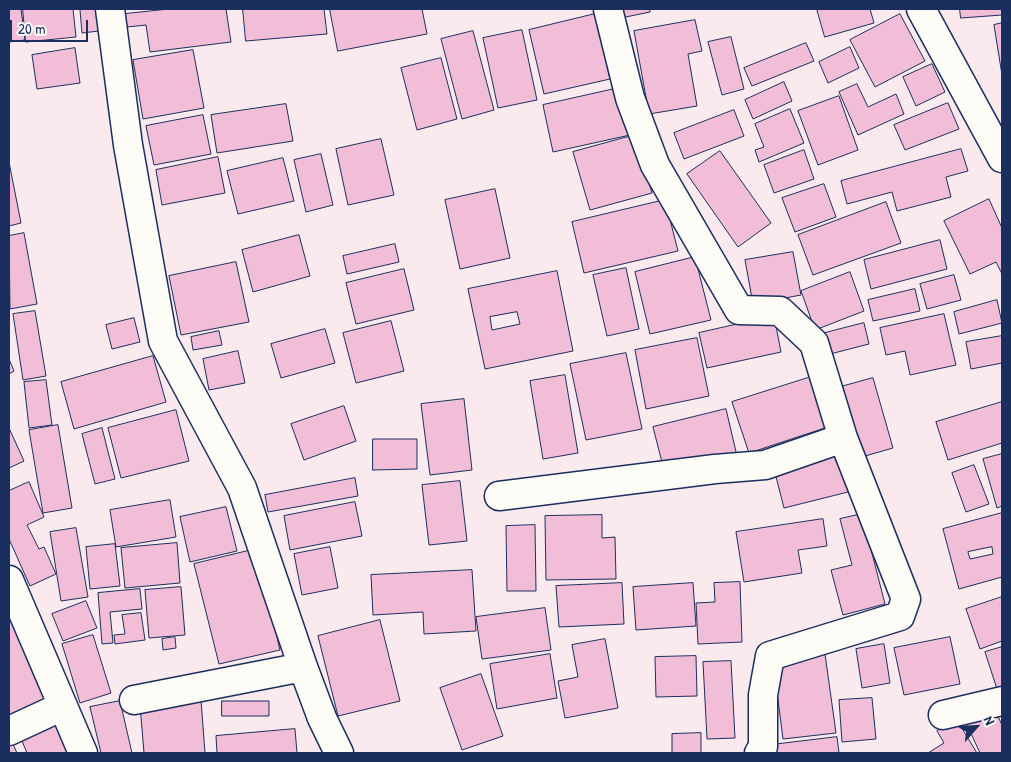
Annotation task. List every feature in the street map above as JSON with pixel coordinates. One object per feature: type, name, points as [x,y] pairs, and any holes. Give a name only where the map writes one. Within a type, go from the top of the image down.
[{"type":"street","points":[[110,9],[128,145],[164,341],[242,488],[303,667],[322,718],[339,753]]},
{"type":"street","points":[[608,9],[630,98],[655,165],[739,310],[780,311],[814,343],[843,438],[906,599],[900,616],[770,656],[762,695],[763,747],[759,753]]},
{"type":"street","points":[[921,9],[1002,158]]},
{"type":"street","points":[[499,496],[715,469],[765,465],[843,438]]},
{"type":"street","points":[[9,580],[83,753]]},
{"type":"street","points":[[134,700],[303,667]]},
{"type":"street","points":[[943,715],[1002,701]]},
{"type":"street","points":[[9,731],[63,706]]},
{"type":"building","points":[[9,9],[21,9],[25,40],[9,42]]},
{"type":"building","points":[[23,9],[73,9],[76,37],[26,42]]},
{"type":"building","points":[[97,9],[99,31],[82,33],[80,10]]},
{"type":"building","points":[[169,9],[226,9],[231,42],[150,52],[146,25],[127,27],[125,14]]},
{"type":"building","points":[[243,9],[324,9],[327,34],[246,41]]},
{"type":"building","points":[[330,9],[422,9],[427,34],[338,51]]},
{"type":"building","points":[[614,9],[650,9],[650,12],[616,19]]},
{"type":"building","points":[[817,9],[870,9],[874,23],[825,37]]},
{"type":"building","points":[[960,9],[1002,9],[1002,15],[961,18]]},
{"type":"building","points":[[595,14],[610,79],[544,94],[529,30]]},
{"type":"building","points":[[900,14],[925,61],[875,87],[850,40]]},
{"type":"building","points":[[695,20],[702,51],[688,54],[697,106],[649,114],[634,31]]},
{"type":"building","points":[[1002,23],[1002,75],[994,25]]},
{"type":"building","points":[[522,30],[537,100],[498,108],[483,38]]},
{"type":"building","points":[[473,31],[494,110],[462,119],[441,39]]},
{"type":"building","points":[[731,37],[744,89],[722,95],[708,42]]},
{"type":"building","points":[[806,43],[814,61],[752,86],[744,68]]},
{"type":"building","points":[[850,47],[859,68],[828,83],[819,62]]},
{"type":"building","points":[[75,48],[80,83],[37,89],[32,55]]},
{"type":"building","points":[[193,50],[204,108],[143,119],[133,60]]},
{"type":"building","points":[[441,58],[457,119],[417,130],[401,68]]},
{"type":"building","points":[[932,64],[945,92],[916,106],[903,77]]},
{"type":"building","points":[[784,82],[792,101],[753,119],[745,100]]},
{"type":"building","points":[[857,84],[868,107],[896,94],[904,114],[858,135],[839,92]]},
{"type":"building","points":[[619,88],[630,135],[553,152],[543,105]]},
{"type":"building","points":[[839,96],[858,150],[818,165],[798,111]]},
{"type":"building","points":[[948,103],[959,129],[905,150],[894,125]]},
{"type":"building","points":[[286,104],[293,141],[217,153],[211,115]]},
{"type":"building","points":[[790,109],[804,143],[759,162],[755,150],[764,147],[755,124]]},
{"type":"building","points":[[734,110],[744,136],[684,159],[674,133]]},
{"type":"building","points":[[203,115],[211,154],[154,165],[146,126]]},
{"type":"building","points":[[635,135],[652,193],[590,210],[573,152]]},
{"type":"building","points":[[381,139],[394,195],[348,205],[336,149]]},
{"type":"building","points":[[961,149],[968,171],[946,177],[951,197],[897,211],[892,192],[847,204],[841,181]]},
{"type":"building","points":[[804,150],[814,179],[774,193],[764,165]]},
{"type":"building","points":[[720,151],[771,223],[738,247],[687,174]]},
{"type":"building","points":[[321,154],[333,205],[306,212],[294,160]]},
{"type":"building","points":[[218,157],[225,193],[162,205],[156,170]]},
{"type":"building","points":[[283,158],[294,201],[238,214],[227,171]]},
{"type":"building","points":[[9,162],[21,223],[9,226]]},
{"type":"building","points":[[824,184],[836,217],[795,232],[782,198]]},
{"type":"building","points":[[495,189],[510,258],[460,269],[445,200]]},
{"type":"building","points":[[989,199],[1002,228],[1002,274],[996,262],[970,274],[944,221]]},
{"type":"building","points":[[665,200],[678,251],[584,273],[572,222]]},
{"type":"building","points":[[886,202],[901,243],[813,275],[798,235]]},
{"type":"building","points":[[24,233],[37,304],[10,309],[9,236]]},
{"type":"building","points":[[299,235],[310,276],[253,292],[242,250]]},
{"type":"building","points":[[940,240],[947,269],[871,289],[864,260]]},
{"type":"building","points":[[395,244],[399,262],[347,274],[343,256]]},
{"type":"building","points":[[793,252],[801,295],[753,304],[745,260]]},
{"type":"building","points":[[695,257],[711,320],[650,334],[635,272]]},
{"type":"building","points":[[236,262],[249,322],[181,335],[169,276]]},
{"type":"building","points":[[626,268],[639,329],[607,336],[593,275]]},
{"type":"building","points":[[404,269],[414,310],[356,324],[346,283]]},
{"type":"building","points":[[557,271],[573,351],[485,369],[468,289]],"holes":[[[517,312],[520,324],[492,330],[490,317]]]},
{"type":"building","points":[[850,272],[864,311],[815,330],[801,291]]},
{"type":"building","points":[[954,275],[961,300],[927,309],[920,284]]},
{"type":"building","points":[[915,289],[920,311],[873,321],[868,300]]},
{"type":"building","points":[[997,300],[1002,323],[959,334],[954,312]]},
{"type":"building","points":[[35,311],[46,376],[23,380],[13,314]]},
{"type":"building","points":[[944,314],[956,365],[910,375],[905,351],[886,355],[880,328]]},
{"type":"building","points":[[774,316],[781,352],[707,368],[699,333]]},
{"type":"building","points":[[134,318],[140,342],[112,349],[106,325]]},
{"type":"building","points":[[391,321],[404,371],[356,383],[343,333]]},
{"type":"building","points":[[864,323],[869,344],[830,354],[825,333]]},
{"type":"building","points":[[325,329],[335,363],[281,378],[271,344]]},
{"type":"building","points":[[219,331],[222,345],[193,350],[191,337]]},
{"type":"building","points":[[1002,336],[1002,363],[971,369],[966,342]]},
{"type":"building","points":[[697,338],[709,396],[646,409],[635,350]]},
{"type":"building","points":[[238,351],[245,383],[209,390],[203,359]]},
{"type":"building","points":[[626,353],[642,429],[586,440],[570,364]]},
{"type":"building","points":[[153,356],[166,402],[74,429],[61,382]]},
{"type":"building","points":[[9,359],[14,371],[9,374]]},
{"type":"building","points":[[565,375],[578,453],[543,459],[530,381]]},
{"type":"building","points":[[811,377],[828,427],[749,453],[732,402]]},
{"type":"building","points":[[873,378],[893,448],[858,458],[837,388]]},
{"type":"building","points":[[46,380],[52,425],[29,428],[24,382]]},
{"type":"building","points":[[464,399],[472,470],[430,475],[421,404]]},
{"type":"building","points":[[1002,402],[1002,443],[948,460],[936,422]]},
{"type":"building","points":[[344,406],[356,441],[304,460],[291,424]]},
{"type":"building","points":[[726,409],[737,456],[665,474],[653,427]]},
{"type":"building","points":[[176,410],[189,461],[121,478],[108,428]]},
{"type":"building","points":[[58,425],[72,508],[43,513],[29,430]]},
{"type":"building","points":[[9,428],[24,461],[9,468]]},
{"type":"building","points":[[102,428],[115,479],[95,484],[82,434]]},
{"type":"building","points":[[373,439],[417,439],[417,469],[373,470]]},
{"type":"building","points":[[838,453],[848,492],[784,508],[774,469]]},
{"type":"building","points":[[1002,454],[1002,506],[997,508],[983,459]]},
{"type":"building","points":[[974,465],[989,504],[966,512],[952,473]]},
{"type":"building","points":[[355,478],[358,496],[268,512],[265,495]]},
{"type":"building","points":[[460,481],[467,541],[429,545],[422,485]]},
{"type":"building","points":[[29,482],[44,517],[27,525],[39,549],[44,547],[56,574],[30,586],[9,539],[9,491]]},
{"type":"building","points":[[170,500],[176,537],[116,547],[110,510]]},
{"type":"building","points":[[355,502],[362,536],[290,550],[284,516]]},
{"type":"building","points":[[226,507],[237,551],[190,562],[180,517]]},
{"type":"building","points":[[1002,513],[1002,577],[959,589],[943,529]],"holes":[[[992,547],[993,554],[970,559],[968,552]]]},
{"type":"building","points":[[862,514],[885,604],[843,615],[831,570],[852,565],[840,519]]},
{"type":"building","points":[[602,515],[602,538],[615,537],[616,579],[546,580],[545,516]]},
{"type":"building","points":[[823,519],[827,546],[798,550],[802,573],[744,582],[736,532]]},
{"type":"building","points":[[535,525],[536,591],[507,591],[506,526]]},
{"type":"building","points":[[76,528],[88,597],[61,601],[50,532]]},
{"type":"building","points":[[177,543],[180,583],[125,588],[121,548]]},
{"type":"building","points":[[115,544],[120,586],[90,589],[86,547]]},
{"type":"building","points":[[330,547],[338,588],[302,595],[294,554]]},
{"type":"building","points":[[256,549],[280,650],[219,664],[194,564]]},
{"type":"building","points":[[472,570],[476,631],[424,634],[423,612],[373,615],[371,575]]},
{"type":"building","points":[[740,582],[742,642],[698,644],[696,603],[715,602],[714,583]]},
{"type":"building","points":[[622,583],[624,624],[559,627],[556,586]]},
{"type":"building","points":[[693,583],[696,626],[636,630],[633,587]]},
{"type":"building","points":[[181,587],[185,635],[149,638],[145,590]]},
{"type":"building","points":[[140,589],[142,609],[110,612],[113,643],[102,644],[98,593]]},
{"type":"building","points":[[1002,597],[1002,641],[980,649],[966,609]]},
{"type":"building","points":[[86,601],[97,628],[63,641],[52,614]]},
{"type":"building","points":[[545,608],[551,650],[482,659],[476,617]]},
{"type":"building","points":[[141,613],[145,640],[115,644],[114,635],[125,634],[122,615]]},
{"type":"building","points":[[9,617],[46,703],[9,719]]},
{"type":"building","points":[[380,620],[400,701],[338,716],[318,636]]},
{"type":"building","points":[[93,635],[111,693],[80,703],[62,644]]},
{"type":"building","points":[[175,637],[176,648],[163,650],[162,639]]},
{"type":"building","points":[[950,637],[960,684],[904,695],[894,648]]},
{"type":"building","points":[[605,639],[618,708],[565,718],[558,681],[578,677],[572,645]]},
{"type":"building","points":[[884,644],[890,683],[862,688],[856,649]]},
{"type":"building","points":[[1002,647],[1002,688],[997,689],[985,652]]},
{"type":"building","points":[[550,654],[557,698],[497,709],[490,664]]},
{"type":"building","points":[[825,654],[836,733],[783,739],[773,661]]},
{"type":"building","points":[[696,656],[697,696],[656,697],[655,657]]},
{"type":"building","points":[[731,661],[735,738],[707,739],[703,662]]},
{"type":"building","points":[[481,674],[503,736],[462,750],[440,688]]},
{"type":"building","points":[[872,698],[876,739],[842,742],[839,700]]},
{"type":"building","points":[[201,700],[205,753],[144,753],[140,705]]},
{"type":"building","points":[[120,701],[132,753],[101,753],[90,707]]},
{"type":"building","points":[[222,701],[269,701],[269,716],[222,716]]},
{"type":"building","points":[[996,712],[1002,725],[1002,753],[980,753],[967,725]]},
{"type":"building","points":[[957,720],[977,753],[928,753],[944,743],[937,731]]},
{"type":"building","points":[[59,724],[72,753],[27,753],[22,741]]},
{"type":"building","points":[[295,729],[297,753],[217,753],[216,736]]},
{"type":"building","points":[[701,733],[701,753],[672,753],[672,734]]},
{"type":"building","points":[[837,737],[839,753],[772,753],[771,745]]},
{"type":"building","points":[[13,744],[17,753],[9,753],[9,746]]}]
